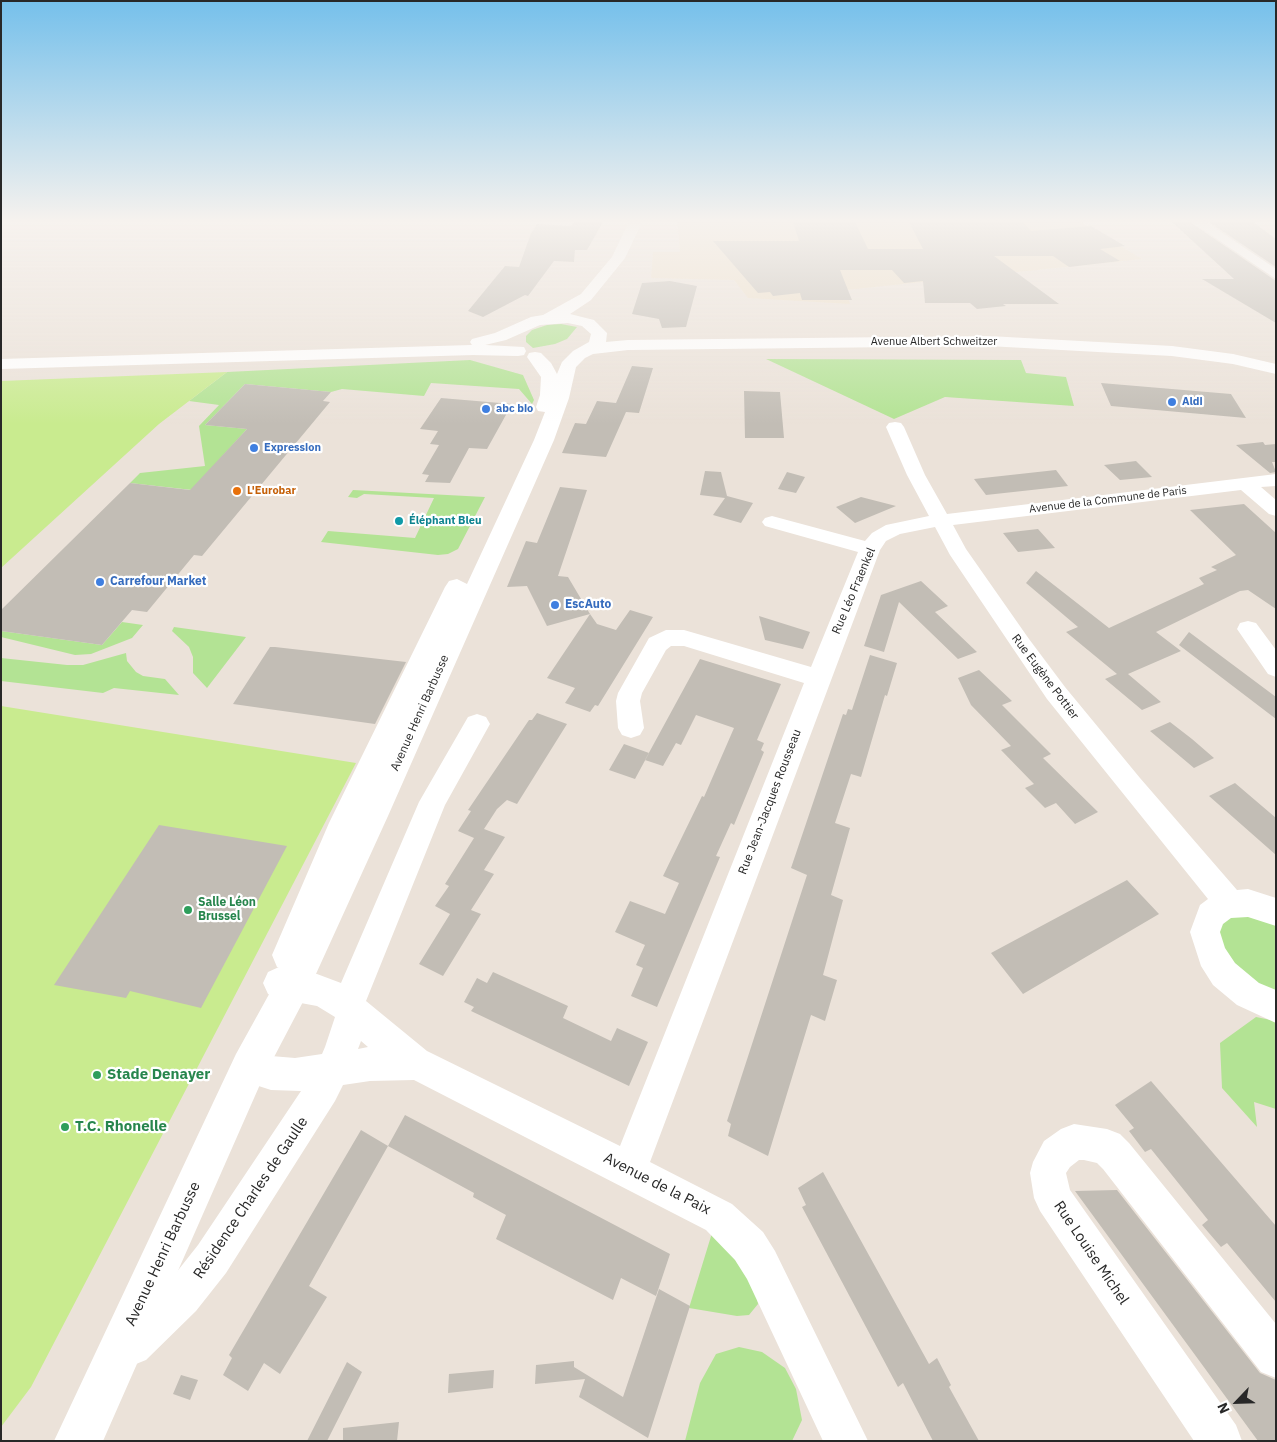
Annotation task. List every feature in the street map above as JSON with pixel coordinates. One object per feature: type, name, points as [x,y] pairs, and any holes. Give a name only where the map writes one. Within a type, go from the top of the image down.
[{"type":"main road","points":[[1,364],[421,351],[488,340],[515,331],[530,322],[548,318],[570,308],[592,289]]},
{"type":"main road","points":[[593,326],[587,314],[590,305],[603,289]]},
{"type":"main road","name":"Avenue Albert Schweitzer","points":[[548,318],[568,318],[622,336],[664,341],[969,336],[1092,341],[1276,361]]},
{"type":"main road","name":"Avenue Henri Barbusse","points":[[78,1441],[286,984],[373,816],[534,463],[560,398],[568,366],[600,340],[593,326]]},
{"type":"main road","points":[[515,331],[510,340],[518,351]]},
{"type":"main road","name":"Avenue Albert Schweitzer","points":[[421,351],[518,351],[535,357],[555,359],[628,345],[687,346],[954,340],[1172,351],[1233,359],[1276,361]]},
{"type":"main road","name":"Avenue Henri Barbusse","points":[[286,984],[344,823],[548,401],[549,374],[535,357]]},
{"type":"street","name":"Rue Eugène Pottier","points":[[895,427],[916,475],[940,521],[984,594],[1056,693],[1189,857],[1230,903]]},
{"type":"street","name":"Avenue de la Commune de Paris","points":[[940,521],[1276,480]]},
{"type":"street","points":[[1245,484],[1276,510]]},
{"type":"street","name":"Rue Léo Fraenkel","points":[[818,678],[870,549],[879,537],[893,529],[940,521]]},
{"type":"street","points":[[772,522],[870,549]]},
{"type":"street","points":[[1248,629],[1276,668]]},
{"type":"street","points":[[631,728],[628,701],[630,693],[658,644],[666,638],[684,638],[818,678]]},
{"type":"street","name":"Rue Jean-Jacques Rousseau","points":[[629,1169],[818,678]]},
{"type":"street","name":"Résidence Charles de Gaulle","points":[[114,1361],[198,1279],[316,1100],[333,1069],[351,1009],[433,802],[477,724]]},
{"type":"street","points":[[1276,912],[1254,904],[1230,903],[1216,909],[1207,921],[1206,936],[1212,955],[1221,969],[1238,987],[1259,1001],[1276,1007]]},
{"type":"street","name":"Avenue de la Paix","points":[[286,984],[328,994],[351,1009],[367,1025],[415,1064],[457,1082],[706,1208],[730,1226],[749,1246],[761,1264],[846,1441]]},
{"type":"street","name":"Avenue de la Paix","points":[[250,1066],[284,1075],[309,1074],[370,1064],[415,1064]]},
{"type":"street","name":"Rue Louise Michel","points":[[1220,1441],[1053,1198],[1048,1173],[1051,1162],[1057,1154],[1074,1142],[1107,1147],[1127,1168],[1276,1357]]},
{"type":"shaded area","points":[[741,289],[853,289],[846,290],[850,304],[748,298]]},
{"type":"green space","points":[[561,324],[577,327],[567,339],[555,344],[533,348],[526,342],[526,336],[532,330],[547,325]]},
{"type":"green space","points":[[766,359],[1021,360],[1026,373],[1066,377],[1074,406],[945,397],[894,419]]},
{"type":"green space","points":[[470,360],[523,375],[534,400],[532,404],[519,389],[431,383],[424,396],[342,389],[331,392],[245,384],[205,425],[247,429],[217,462],[210,492],[130,483],[140,473],[205,466],[199,426],[219,405],[189,401],[227,372]]},
{"type":"green space","points":[[227,372],[159,424],[1,568],[1,381]]},
{"type":"green space","points":[[353,490],[485,497],[458,549],[448,554],[438,555],[321,542],[328,531],[415,538],[434,498],[364,494],[357,498],[348,497]]},
{"type":"green space","points":[[122,622],[143,625],[132,638],[91,654],[75,655],[1,637],[1,631],[102,645]]},
{"type":"green space","points":[[174,627],[246,637],[207,688],[193,673],[193,657],[189,647],[172,631]]},
{"type":"green space","points":[[126,653],[127,661],[136,672],[143,676],[165,679],[179,695],[114,688],[103,693],[1,681],[1,658],[83,665]]},
{"type":"green space","name":"Stade Denayer","points":[[1,706],[356,763],[31,1387],[1,1427]]},
{"type":"green space","points":[[1230,915],[1264,917],[1276,923],[1276,993],[1266,990],[1226,959],[1218,927]]},
{"type":"green space","points":[[1256,1017],[1276,1021],[1276,1109],[1254,1102],[1257,1127],[1222,1088],[1220,1043]]},
{"type":"green space","points":[[712,1233],[730,1243],[756,1291],[758,1304],[749,1315],[737,1316],[689,1308]]},
{"type":"green space","points":[[739,1347],[762,1352],[785,1368],[796,1389],[802,1420],[792,1441],[685,1441],[700,1383],[716,1354]]},
{"type":"building","points":[[486,289],[533,289],[528,296],[525,295],[483,317],[468,311]]},
{"type":"building","points":[[640,289],[696,289],[686,327],[662,328],[659,319],[632,314]]},
{"type":"building","points":[[755,289],[848,289],[852,300],[802,300],[800,293],[773,296],[770,292],[758,293]]},
{"type":"building","points":[[924,289],[1039,289],[1059,304],[1003,304],[1006,306],[977,309],[970,303],[925,303]]},
{"type":"building","points":[[1219,289],[1276,289],[1276,323]]},
{"type":"building","points":[[632,366],[653,368],[639,413],[626,412],[606,457],[562,453],[575,423],[586,424],[597,401],[616,403]]},
{"type":"building","name":"Aldi","points":[[1101,383],[1231,394],[1246,418],[1111,406]]},
{"type":"building","name":"Carrefour Market","points":[[245,384],[331,392],[323,401],[330,402],[202,556],[194,555],[147,612],[132,610],[102,645],[1,631],[1,610],[130,483],[190,490],[247,429],[205,425]]},
{"type":"building","points":[[744,391],[780,392],[784,438],[745,438]]},
{"type":"building","points":[[441,398],[512,404],[487,449],[469,448],[450,483],[425,482],[429,475],[422,474],[439,445],[430,444],[438,431],[420,429]]},
{"type":"building","points":[[1263,442],[1265,445],[1276,444],[1276,462],[1272,462],[1276,472],[1270,473],[1236,445]]},
{"type":"building","points":[[1136,461],[1152,477],[1120,480],[1104,465]]},
{"type":"building","points":[[1056,470],[1068,486],[986,495],[974,479]]},
{"type":"building","points":[[705,471],[721,472],[727,496],[753,503],[741,523],[713,515],[725,498],[700,495]]},
{"type":"building","points":[[787,472],[805,477],[796,493],[778,489]]},
{"type":"building","points":[[560,487],[587,490],[558,576],[568,577],[590,614],[547,626],[527,586],[507,587],[526,541],[537,543]]},
{"type":"building","points":[[861,497],[896,506],[855,523],[836,507]]},
{"type":"building","points":[[1244,504],[1276,533],[1276,609],[1248,590],[1240,591],[1156,632],[1181,651],[1128,674],[1161,702],[1142,710],[1105,679],[1117,674],[1066,632],[1078,627],[1026,583],[1036,571],[1109,628],[1204,584],[1199,578],[1217,570],[1211,567],[1236,555],[1190,510]]},
{"type":"building","points":[[1038,529],[1055,548],[1018,552],[1003,533]]},
{"type":"building","points":[[921,581],[948,606],[935,612],[977,652],[958,659],[899,602],[884,652],[864,646],[881,595]]},
{"type":"building","points":[[630,610],[653,617],[598,706],[595,705],[590,712],[565,703],[575,688],[547,678],[590,614],[597,624],[616,630]]},
{"type":"building","points":[[759,616],[810,632],[803,649],[765,640]]},
{"type":"building","points":[[1189,632],[1276,697],[1276,719],[1179,645]]},
{"type":"building","points":[[270,647],[406,662],[375,724],[233,704]]},
{"type":"building","points":[[870,655],[897,663],[887,696],[885,695],[861,777],[851,774],[835,823],[850,828],[831,895],[843,900],[823,975],[837,980],[825,1021],[811,1015],[768,1156],[728,1136],[731,1124],[727,1121],[807,875],[791,868],[843,714],[846,715],[848,709],[852,710]]},
{"type":"building","points":[[700,659],[781,684],[757,740],[764,743],[761,750],[764,752],[734,825],[731,823],[716,856],[720,857],[657,1007],[631,996],[643,968],[636,965],[645,945],[615,932],[630,901],[665,914],[679,883],[663,876],[702,796],[704,797],[734,728],[696,715],[681,745],[676,743],[663,766],[645,760]]},
{"type":"building","points":[[979,670],[1012,701],[1002,705],[1051,754],[1043,758],[1098,812],[1075,824],[1056,803],[1045,808],[1025,788],[1034,784],[1001,750],[1011,746],[971,705],[958,678]]},
{"type":"building","points":[[537,713],[567,724],[517,804],[507,800],[497,809],[484,829],[505,837],[484,870],[494,874],[471,910],[481,914],[443,976],[419,964],[450,914],[435,906],[449,886],[445,884],[474,838],[458,831],[471,811],[468,810],[529,720],[532,720]]},
{"type":"building","points":[[1170,722],[1214,758],[1194,768],[1150,731]]},
{"type":"building","points":[[624,744],[649,753],[635,779],[609,770]]},
{"type":"building","points":[[1235,783],[1276,818],[1276,855],[1209,796]]},
{"type":"building","name":"Salle Léon Brussel","points":[[159,825],[287,846],[201,1008],[130,991],[126,998],[54,985]]},
{"type":"building","points":[[1127,880],[1159,914],[1023,994],[991,953]]},
{"type":"building","points":[[493,972],[568,1006],[563,1018],[611,1041],[617,1028],[648,1042],[629,1086],[471,1011],[474,1007],[464,1002],[477,978],[487,983]]},
{"type":"building","points":[[1151,1081],[1276,1226],[1276,1302],[1227,1243],[1221,1247],[1202,1225],[1208,1220],[1151,1149],[1145,1152],[1129,1131],[1134,1128],[1115,1105]]},
{"type":"building","points":[[405,1115],[670,1254],[656,1296],[621,1278],[613,1300],[496,1239],[506,1215],[473,1197],[474,1193],[388,1146]]},
{"type":"building","points":[[361,1130],[388,1146],[309,1286],[327,1297],[280,1374],[264,1363],[248,1391],[223,1375],[232,1358],[229,1355]]},
{"type":"building","points":[[823,1172],[929,1364],[937,1358],[951,1385],[949,1387],[979,1441],[933,1441],[903,1383],[898,1387],[802,1207],[806,1205],[798,1188]]},
{"type":"building","points":[[1117,1190],[1260,1373],[1276,1380],[1276,1441],[1258,1441],[1075,1191]]},
{"type":"building","points":[[659,1289],[690,1306],[648,1438],[579,1397],[585,1379],[535,1384],[536,1365],[574,1361],[574,1367],[623,1397]]},
{"type":"building","points":[[347,1362],[362,1372],[327,1441],[307,1441]]},
{"type":"building","points":[[494,1370],[493,1388],[448,1393],[449,1374]]},
{"type":"building","points":[[181,1375],[198,1380],[190,1400],[173,1394]]},
{"type":"building","points":[[399,1422],[397,1441],[343,1441],[343,1428]]},
{"type":"place","name":"Aldi","points":[[1172,402]]},
{"type":"place","name":"abc bio","points":[[486,409]]},
{"type":"place","name":"Expression","points":[[254,448]]},
{"type":"place","name":"L'Eurobar","points":[[237,491]]},
{"type":"place","name":"Éléphant Bleu","points":[[399,521]]},
{"type":"place","name":"Carrefour Market","points":[[100,582]]},
{"type":"place","name":"EscAuto","points":[[555,605]]},
{"type":"place","name":"Salle Léon Brussel","points":[[188,910]]},
{"type":"place","name":"Stade Denayer","points":[[97,1075]]},
{"type":"place","name":"T.C. Rhonelle","points":[[65,1127]]}]
